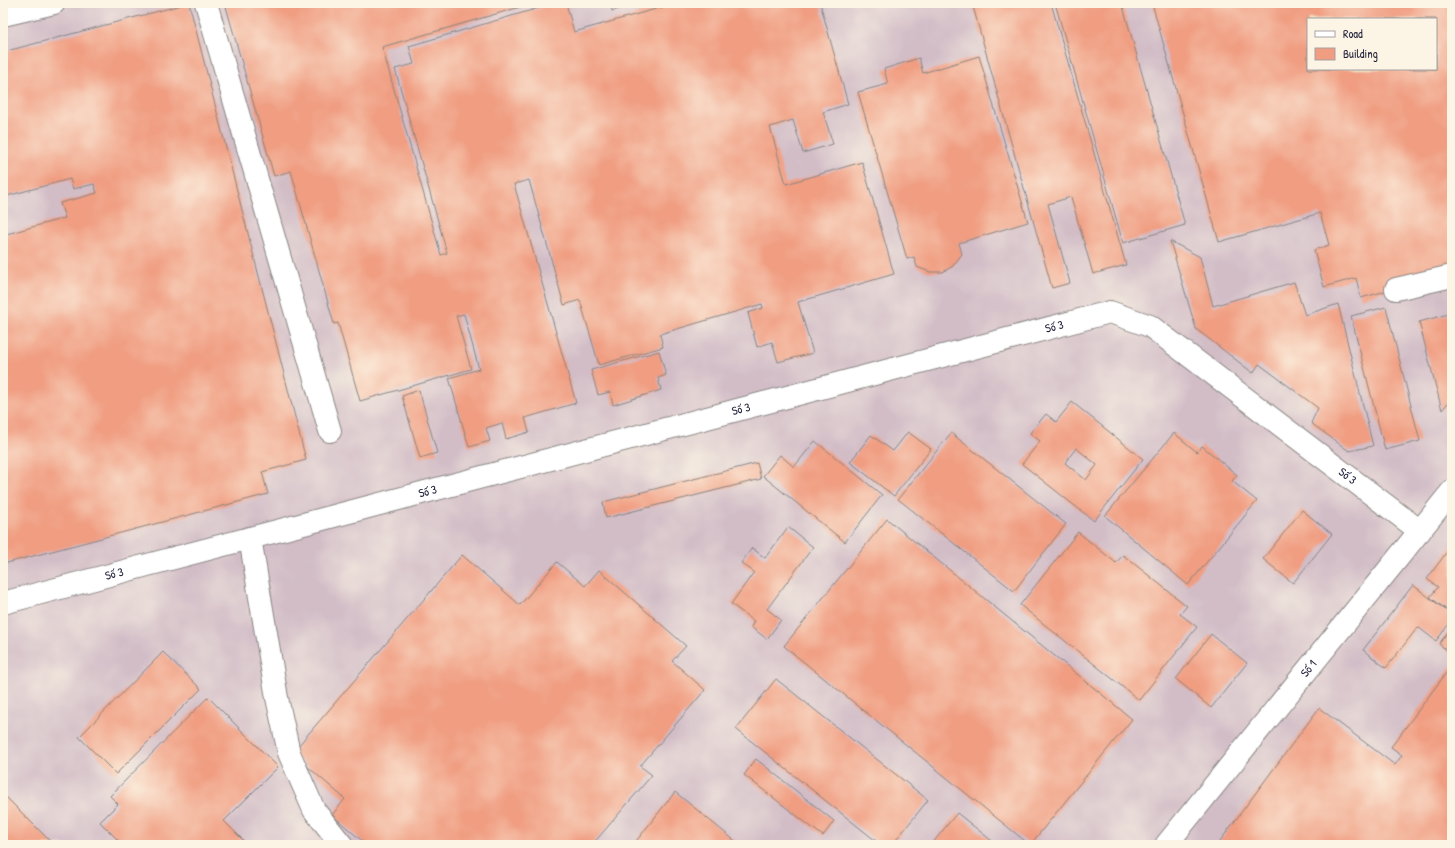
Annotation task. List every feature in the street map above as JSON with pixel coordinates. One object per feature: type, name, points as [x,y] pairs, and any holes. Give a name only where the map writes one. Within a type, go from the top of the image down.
[{"type":"street","points":[[3,15],[54,3]]},
{"type":"street","points":[[206,3],[330,431]]},
{"type":"street","points":[[1396,289],[1452,276]]},
{"type":"street","name":"Số 3","points":[[3,603],[1110,312],[1150,326],[1420,531]]},
{"type":"street","name":"Số 1","points":[[1166,845],[1452,491]]},
{"type":"street","points":[[250,538],[277,698],[289,754],[314,810],[342,845]]},
{"type":"shaded area","points":[[3,3],[1452,3],[1452,845],[3,845]]},
{"type":"building","points":[[189,3],[306,460],[262,472],[268,494],[3,564],[3,235],[65,218],[60,203],[97,193],[94,184],[73,189],[70,179],[3,197],[3,52]]},
{"type":"building","points":[[225,3],[527,3],[527,5],[382,47],[441,255],[447,253],[395,69],[414,64],[409,46],[556,3],[566,3],[574,32],[677,3],[820,3],[848,104],[823,112],[833,144],[803,153],[793,120],[770,127],[786,184],[862,162],[894,274],[798,302],[813,353],[778,362],[772,342],[757,347],[748,313],[763,308],[762,304],[660,334],[663,347],[599,365],[580,300],[564,305],[529,180],[514,184],[576,403],[525,418],[529,432],[506,439],[502,423],[486,428],[490,441],[469,447],[449,378],[479,369],[464,314],[456,316],[471,369],[360,401],[338,323],[334,324],[291,171],[274,176]]},
{"type":"building","points":[[610,3],[641,3],[612,11]]},
{"type":"building","points":[[972,3],[1051,3],[1126,265],[1093,274],[1071,197],[1048,204],[1070,283],[1052,288]]},
{"type":"building","points":[[1055,3],[1122,3],[1185,225],[1123,243]]},
{"type":"building","points":[[1152,3],[1452,3],[1452,272],[1361,298],[1356,278],[1324,287],[1314,250],[1329,245],[1320,213],[1219,242]]},
{"type":"building","points":[[979,56],[1028,222],[959,243],[962,254],[953,266],[943,272],[930,272],[917,267],[914,257],[907,259],[858,92],[888,84],[884,69],[919,58],[923,73]]},
{"type":"building","points":[[1170,241],[1200,257],[1213,306],[1294,282],[1305,315],[1338,304],[1373,446],[1349,451],[1311,423],[1318,408],[1259,364],[1253,373],[1196,329]]},
{"type":"building","points":[[1386,307],[1420,441],[1385,450],[1351,316]]},
{"type":"building","points":[[1452,313],[1452,398],[1442,410],[1419,322]]},
{"type":"building","points":[[659,351],[666,375],[658,378],[661,390],[613,405],[610,392],[598,395],[591,370]]},
{"type":"building","points":[[419,390],[437,453],[420,458],[402,396]]},
{"type":"building","points":[[1072,402],[1143,459],[1094,521],[1022,464],[1040,441],[1030,433],[1046,414],[1056,422]],"holes":[[[1076,448],[1097,465],[1086,480],[1065,463]]]},
{"type":"building","points":[[908,432],[931,449],[894,496],[850,462],[871,435],[893,451]]},
{"type":"building","points":[[951,433],[1066,524],[1014,591],[898,499]]},
{"type":"building","points":[[1174,433],[1197,452],[1202,446],[1237,475],[1232,481],[1257,501],[1188,585],[1105,516]]},
{"type":"building","points":[[815,441],[882,495],[845,542],[763,476],[780,455],[794,467]]},
{"type":"building","points":[[757,463],[761,479],[606,518],[603,502]]},
{"type":"building","points":[[1302,510],[1332,534],[1293,583],[1263,559]]},
{"type":"building","points":[[887,519],[1132,719],[1030,845],[784,646]]},
{"type":"building","points":[[788,527],[813,547],[767,609],[781,620],[767,639],[751,627],[754,621],[731,604],[754,572],[741,563],[752,548],[765,558]]},
{"type":"building","points":[[1078,532],[1116,563],[1123,555],[1187,606],[1180,614],[1197,627],[1139,700],[1020,605]]},
{"type":"building","points":[[1452,545],[1452,614],[1430,597],[1438,587],[1427,579]]},
{"type":"building","points":[[462,555],[520,605],[557,562],[585,586],[599,570],[686,646],[672,661],[705,690],[640,766],[652,775],[592,845],[367,845],[332,815],[345,799],[292,753]]},
{"type":"building","points":[[1413,585],[1452,615],[1452,620],[1436,641],[1418,627],[1386,668],[1363,650]]},
{"type":"building","points":[[1452,626],[1452,654],[1439,644]]},
{"type":"building","points":[[1211,634],[1247,663],[1211,708],[1176,679]]},
{"type":"building","points":[[163,652],[201,689],[116,774],[79,737]]},
{"type":"building","points":[[1452,665],[1452,845],[1217,845],[1319,708],[1395,765],[1402,755],[1391,747]]},
{"type":"building","points":[[776,679],[928,800],[892,845],[881,845],[736,729]]},
{"type":"building","points":[[208,697],[278,767],[224,821],[248,845],[123,845],[100,822],[118,804],[110,796]]},
{"type":"building","points":[[756,759],[834,821],[823,836],[744,775]]},
{"type":"building","points":[[675,792],[740,845],[633,845]]},
{"type":"building","points":[[3,794],[54,845],[3,845]]},
{"type":"building","points":[[957,813],[997,845],[931,845]]}]
